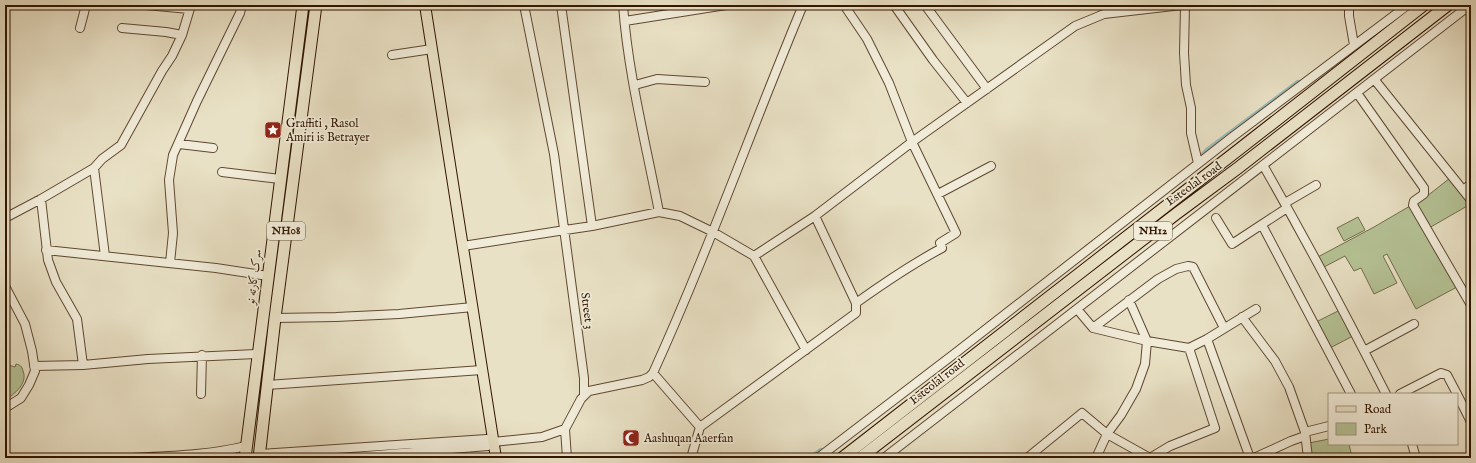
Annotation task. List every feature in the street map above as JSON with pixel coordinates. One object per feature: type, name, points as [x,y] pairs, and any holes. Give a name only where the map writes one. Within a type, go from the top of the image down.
[{"type":"highway","name":"سرک کارته نو","points":[[245,458],[303,5]]},
{"type":"highway","name":"NH08","points":[[260,456],[275,318],[316,5]]},
{"type":"highway","name":"Esteolal road","points":[[863,451],[1169,204],[1424,5]]},
{"type":"highway","name":"Esteolal road","points":[[842,458],[863,451],[1238,168],[1448,5]]},
{"type":"highway","points":[[1169,204],[1176,214]]},
{"type":"main road","points":[[425,5],[496,458]]},
{"type":"street","points":[[80,28],[86,5]]},
{"type":"street","points":[[5,218],[42,199],[94,168],[102,158],[121,145],[172,56],[182,35],[190,7],[146,5]]},
{"type":"street","points":[[170,263],[173,233],[169,180],[173,155],[242,5]]},
{"type":"street","name":"Street 3","points":[[524,5],[554,154],[584,378],[584,395]]},
{"type":"street","points":[[561,5],[592,226]]},
{"type":"street","points":[[623,5],[624,21],[635,85],[659,212]]},
{"type":"street","points":[[624,21],[726,5]]},
{"type":"street","points":[[567,458],[565,429],[577,405],[584,395],[589,391],[642,380],[649,377],[653,373],[713,232],[803,5]]},
{"type":"street","points":[[844,5],[867,39],[889,83],[912,142],[956,234],[940,243],[942,248],[919,260],[856,303]]},
{"type":"street","points":[[894,5],[966,104]]},
{"type":"street","points":[[754,256],[815,216],[912,142],[1075,26],[1104,14],[1183,5],[1184,53],[1186,79],[1191,108],[1191,133],[1198,163]]},
{"type":"street","points":[[1349,5],[1349,16],[1354,42]]},
{"type":"street","points":[[818,458],[958,351],[1354,42],[1408,5]]},
{"type":"street","points":[[884,458],[1470,5]]},
{"type":"street","points":[[929,6],[987,89]]},
{"type":"street","points":[[122,28],[160,31],[182,35]]},
{"type":"street","points":[[392,55],[432,49]]},
{"type":"street","points":[[635,85],[657,79],[705,82]]},
{"type":"street","points":[[1374,80],[1471,200]]},
{"type":"street","points":[[1357,92],[1424,188],[1424,194],[1414,201],[1412,205],[1471,305]]},
{"type":"street","points":[[178,144],[214,148]]},
{"type":"street","points":[[1263,165],[1286,205],[1385,393]]},
{"type":"street","points":[[938,194],[991,166]]},
{"type":"street","points":[[94,168],[106,256]]},
{"type":"street","points":[[222,172],[280,179]]},
{"type":"street","points":[[1463,190],[1471,184]]},
{"type":"street","points":[[1216,218],[1232,244],[1262,225],[1286,205],[1316,185]]},
{"type":"street","points":[[42,199],[48,260],[56,282],[77,319],[83,365]]},
{"type":"street","points":[[463,246],[592,226],[659,212],[680,216],[713,232],[754,256],[806,350]]},
{"type":"street","points":[[691,458],[700,427],[856,313],[856,303],[815,216]]},
{"type":"street","points":[[1262,225],[1350,393]]},
{"type":"street","points":[[46,250],[216,268],[268,276]]},
{"type":"street","points":[[1093,328],[1158,279],[1176,269],[1188,266],[1193,267],[1224,328]]},
{"type":"street","points":[[5,286],[25,324],[32,350],[35,370],[29,385],[21,398],[5,408]]},
{"type":"street","points":[[1096,458],[1107,434],[1121,415],[1136,389],[1145,364],[1147,341],[1129,300]]},
{"type":"street","points":[[275,318],[399,314],[473,307]]},
{"type":"street","points":[[1077,309],[1093,328],[1147,341],[1189,348],[1207,339],[1256,309]]},
{"type":"street","points":[[1242,317],[1275,360],[1289,386],[1305,434],[1308,458]]},
{"type":"street","points":[[1364,351],[1414,324]]},
{"type":"street","points":[[1207,339],[1250,458]]},
{"type":"street","points":[[1027,458],[1082,413],[1107,434],[1150,458],[1170,446],[1215,428],[1189,348]]},
{"type":"street","points":[[34,366],[83,365],[148,359],[258,354]]},
{"type":"street","points":[[201,394],[202,356]]},
{"type":"street","points":[[268,384],[482,370]]},
{"type":"street","points":[[653,373],[700,427]]},
{"type":"street","points":[[1402,393],[1441,373],[1447,375],[1456,393]]},
{"type":"street","points":[[1458,396],[1471,422]]},
{"type":"street","points":[[1254,458],[1305,434],[1328,426]]},
{"type":"street","points":[[260,456],[487,439],[493,442],[542,437],[565,429]]},
{"type":"street","points":[[340,458],[431,454],[488,446],[493,442]]},
{"type":"street","points":[[1412,445],[1416,458]]},
{"type":"street","points":[[132,458],[218,452],[246,446]]},
{"type":"green space","points":[[1450,178],[1469,205],[1429,228],[1417,204]]},
{"type":"green space","points":[[1410,206],[1457,287],[1416,309],[1387,254],[1383,256],[1397,283],[1374,294],[1361,268],[1354,271],[1345,256],[1322,268],[1316,258]]},
{"type":"green space","points":[[1358,217],[1365,230],[1344,241],[1337,228]]},
{"type":"green space","points":[[1340,310],[1353,336],[1330,348],[1316,322]]},
{"type":"green space","points":[[5,364],[15,367],[16,364],[20,365],[24,375],[24,380],[20,388],[5,400]]},
{"type":"green space","points":[[1328,439],[1328,445],[1349,445],[1352,457],[1312,458],[1309,443]]},
{"type":"waterway","points":[[1199,159],[1207,151],[1298,83]]},
{"type":"waterway","points":[[811,458],[821,451]]},
{"type":"place","name":"Graffiti , Rasol Amiri is Betrayer","points":[[273,130]]},
{"type":"place","name":"Aashuqan Aaerfan","points":[[631,438]]}]
